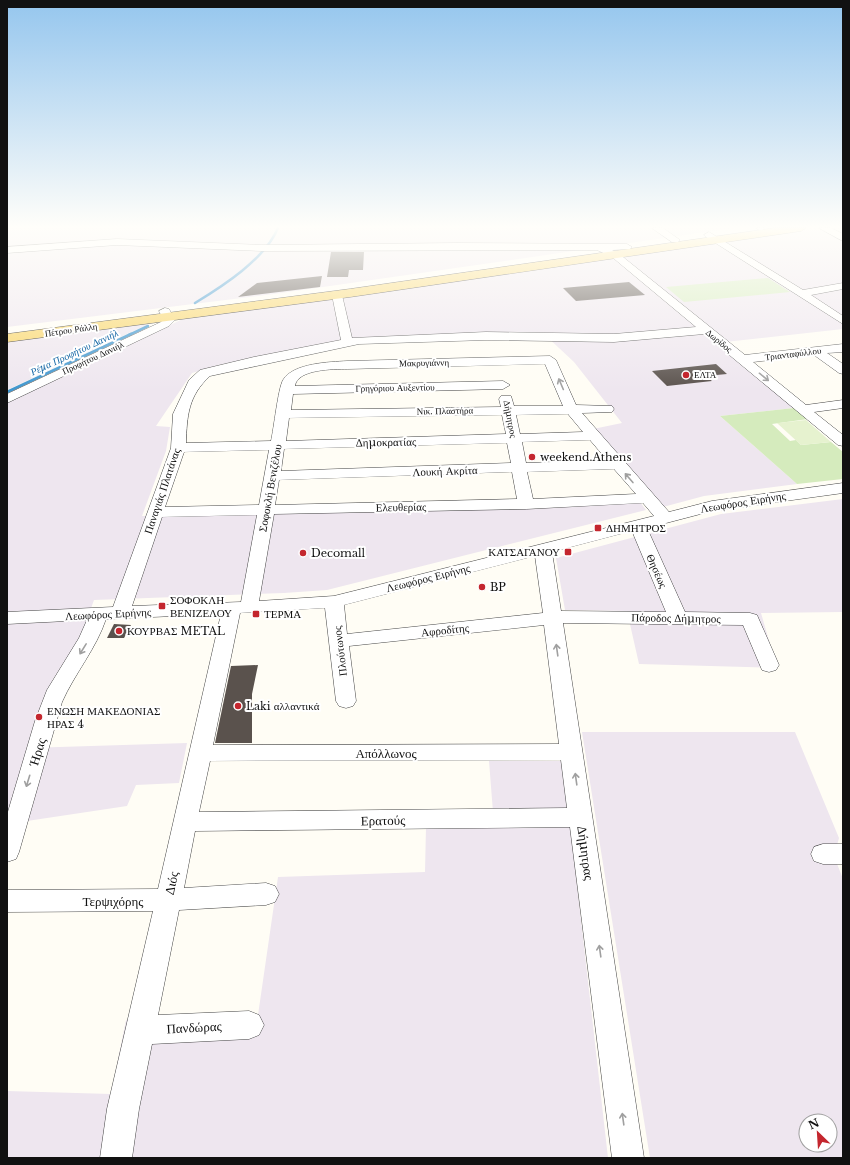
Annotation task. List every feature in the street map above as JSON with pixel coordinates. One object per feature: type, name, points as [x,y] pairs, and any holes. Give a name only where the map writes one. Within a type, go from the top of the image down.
[{"type":"main road","name":"Πέτρου Ράλλη","points":[[7,338],[387,282]]},
{"type":"main road","name":"Πέτρου Ράλλη","points":[[7,332],[337,295],[418,282]]},
{"type":"street","name":"Δωρίδος","points":[[648,282],[843,442]]},
{"type":"street","points":[[783,282],[843,321]]},
{"type":"street","points":[[801,294],[843,286]]},
{"type":"street","points":[[337,295],[347,342]]},
{"type":"street","name":"Προφήτου Δανιήλ","points":[[7,399],[165,324],[169,320],[167,314]]},
{"type":"street","name":"Παναγιάς Πλατάνας","points":[[109,613],[155,512],[178,448],[182,408],[194,383],[201,376],[216,370],[244,363],[347,342],[380,339],[486,336],[614,338],[706,330]]},
{"type":"street","name":"Δήμητρος","points":[[486,336],[503,385],[526,504]]},
{"type":"street","name":"Τριανταφύλλου","points":[[742,360],[843,348]]},
{"type":"street","points":[[816,351],[843,370]]},
{"type":"street","name":"Μακρυγιάννη","points":[[300,374],[334,365],[550,360],[571,409]]},
{"type":"street","points":[[441,362],[443,386]]},
{"type":"street","name":"Σοφοκλή Βενιζέλου","points":[[240,608],[266,509],[289,382],[300,374]]},
{"type":"street","name":"Γρηγόριου Αυξεντίου","points":[[287,390],[503,385]]},
{"type":"street","points":[[803,409],[843,404]]},
{"type":"street","points":[[571,409],[664,518]]},
{"type":"street","name":"Νικ. Πλαστήρα","points":[[283,414],[607,409]]},
{"type":"street","name":"Δημοκρατίας","points":[[178,448],[594,436]]},
{"type":"street","name":"Λουκή Ακρίτα","points":[[272,476],[519,469],[618,464]]},
{"type":"street","name":"Λεωφόρος Ειρήνης","points":[[7,618],[240,608],[334,602],[637,524],[728,503],[843,488]]},
{"type":"street","name":"Ελευθερίας","points":[[155,512],[526,504],[647,498]]},
{"type":"street","name":"Θησέως","points":[[637,524],[678,618]]},
{"type":"street","name":"Δήμητρας","points":[[543,548],[628,1158]]},
{"type":"street","name":"Πλούτωνος","points":[[334,602],[346,701]]},
{"type":"street","name":"Διός","points":[[116,1158],[123,1109],[184,822],[200,754],[240,608]]},
{"type":"street","name":"Ήρας","points":[[7,852],[52,703],[64,675],[93,633],[109,613]]},
{"type":"street","name":"Πάροδος Δήμητρος","points":[[553,618],[592,616],[750,619],[769,665]]},
{"type":"street","name":"Αφροδίτης","points":[[338,641],[553,618]]},
{"type":"street","name":"Απόλλωνος","points":[[200,754],[572,752]]},
{"type":"street","name":"Ερατούς","points":[[184,822],[581,817]]},
{"type":"street","name":"Τερψιχόρης","points":[[7,901],[167,900],[266,894]]},
{"type":"street","name":"Πανδώρας","points":[[140,1030],[249,1025]]},
{"type":"shaded area","points":[[7,282],[355,282],[274,294],[7,327]]},
{"type":"shaded area","points":[[434,282],[843,282],[843,329],[716,343],[794,408],[720,416],[797,484],[704,496],[663,507],[593,429],[622,423],[574,362],[544,334],[476,334],[354,338],[219,365],[192,373],[156,426],[170,427],[166,451],[142,516],[640,502],[646,510],[327,590],[94,600],[80,639],[53,679],[27,748],[187,743],[179,783],[136,785],[127,806],[7,824],[7,402],[185,318]]},
{"type":"shaded area","points":[[153,322],[7,390],[7,342]]},
{"type":"shaded area","points":[[843,499],[843,612],[761,613],[777,668],[639,664],[627,611],[565,610],[556,558],[721,514]]},
{"type":"shaded area","points":[[582,732],[795,732],[839,838],[834,856],[843,879],[843,1158],[650,1158]]},
{"type":"shaded area","points":[[489,761],[563,761],[608,1158],[7,1158],[7,1091],[111,1094],[126,1020],[258,1015],[278,877],[425,872],[426,827],[494,825]]},
{"type":"green space","points":[[719,282],[775,282],[790,292],[684,302],[666,287]]},
{"type":"green space","points":[[794,408],[808,419],[772,424],[790,441],[796,440],[801,445],[831,442],[843,452],[843,479],[797,484],[720,416]]},
{"type":"green space","points":[[806,420],[831,442],[801,445],[777,423]]},
{"type":"building","points":[[321,282],[320,287],[238,297],[257,283]]},
{"type":"building","points":[[629,282],[645,295],[576,301],[563,288]]},
{"type":"building","name":"ΕΛΤΑ","points":[[716,364],[727,374],[706,376],[712,381],[667,386],[652,371]]},
{"type":"building","name":"ΚΟΥΡΒΑΣ METAL","points":[[114,624],[131,625],[124,638],[107,638]]},
{"type":"building","name":"Laki αλλαντικά","points":[[258,665],[252,694],[252,743],[215,743],[231,666]]},
{"type":"waterway","name":"Ρέμα Προφήτου Δανιήλ","points":[[195,303],[226,282]]},
{"type":"waterway","name":"Ρέμα Προφήτου Δανιήλ","points":[[129,335],[148,326]]},
{"type":"waterway","name":"Ρέμα Προφήτου Δανιήλ","points":[[7,392],[131,334]]},
{"type":"place","name":"ΕΛΤΑ","points":[[686,375]]},
{"type":"place","name":"weekend.Athens","points":[[532,457]]},
{"type":"place","name":"ΔΗΜΗΤΡΟΣ","points":[[598,528]]},
{"type":"place","name":"ΚΑΤΣΑΓΑΝΟΥ","points":[[568,552]]},
{"type":"place","name":"Decomall","points":[[303,553]]},
{"type":"place","name":"BP","points":[[482,587]]},
{"type":"place","name":"ΣΟΦΟΚΛΗ ΒΕΝΙΖΕΛΟΥ","points":[[162,606]]},
{"type":"place","name":"ΤΕΡΜΑ","points":[[256,614]]},
{"type":"place","name":"ΚΟΥΡΒΑΣ METAL","points":[[119,631]]},
{"type":"place","name":"Laki αλλαντικά","points":[[238,706]]},
{"type":"place","name":"ΕΝΩΣΗ ΜΑΚΕΔΟΝΙΑΣ ΗΡΑΣ 4","points":[[39,717]]}]
